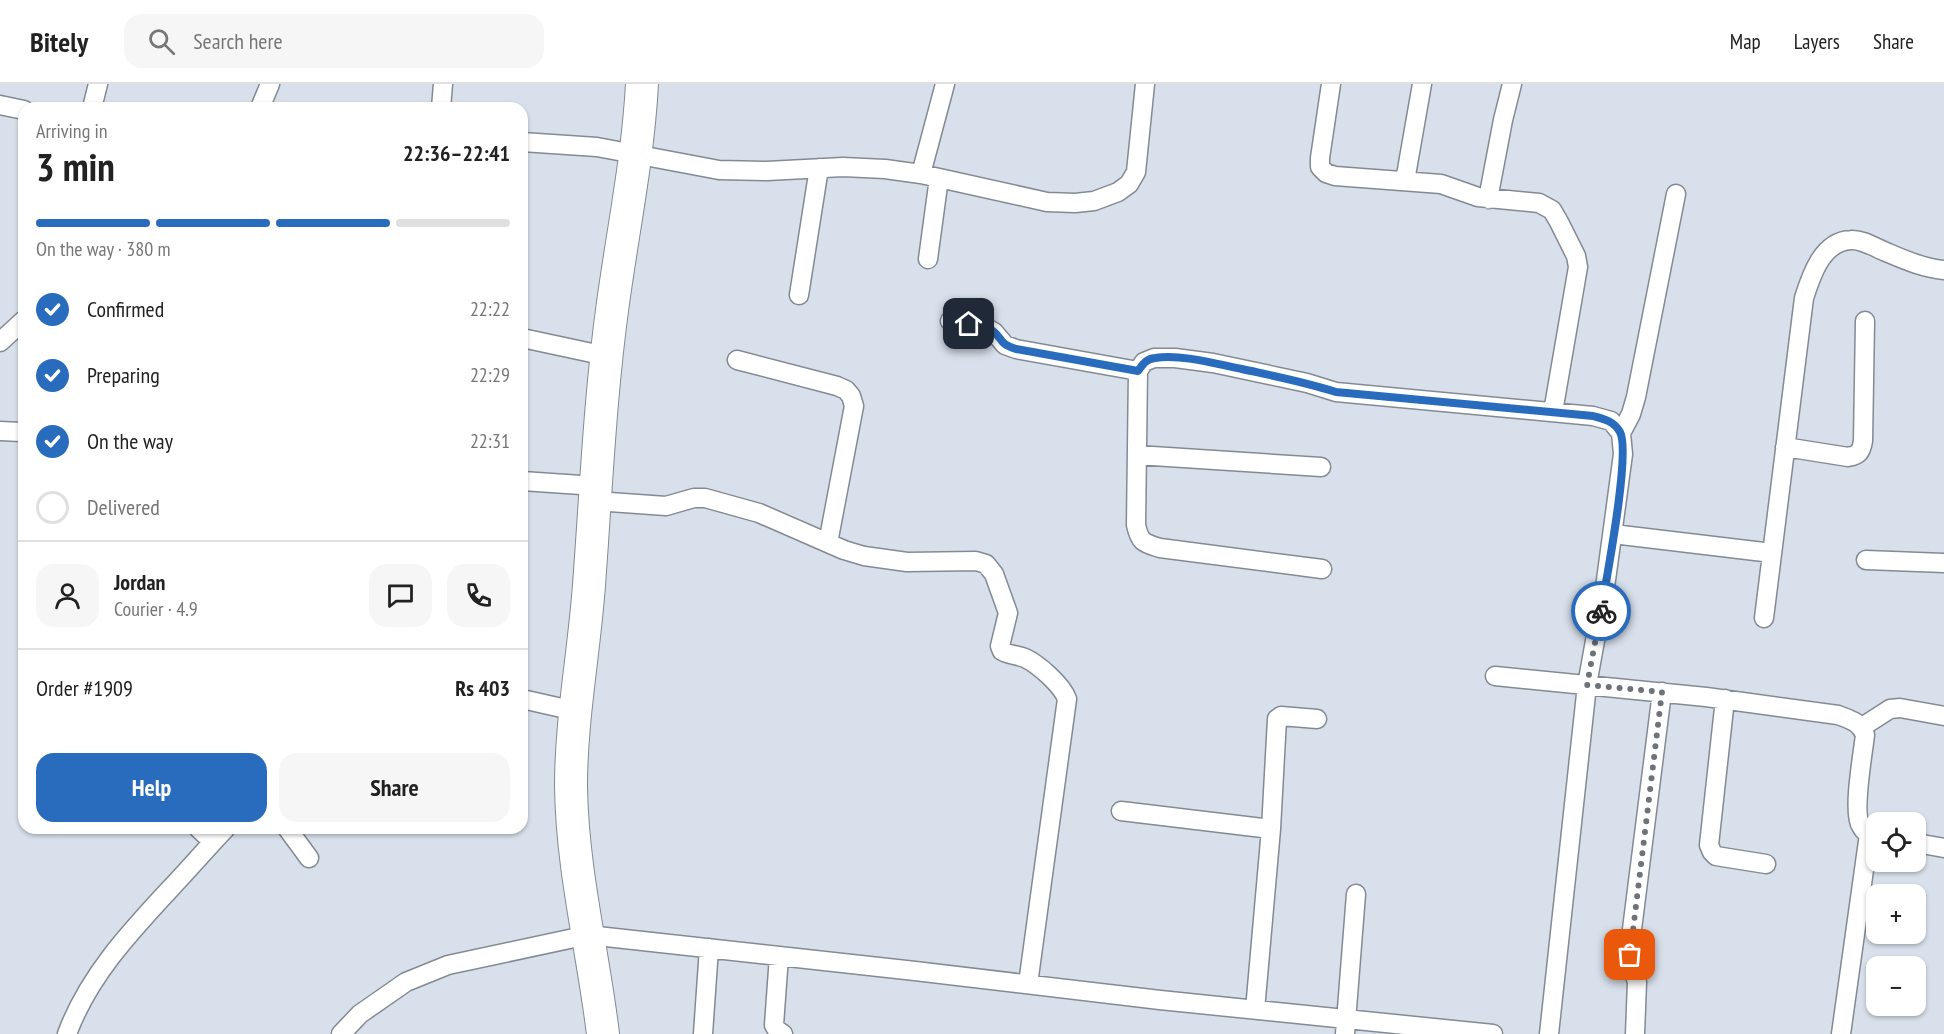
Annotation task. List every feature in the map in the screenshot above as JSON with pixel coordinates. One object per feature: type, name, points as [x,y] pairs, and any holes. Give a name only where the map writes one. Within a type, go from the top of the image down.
[{"type":"highway","points":[[603,1034],[573,829],[572,754],[589,588],[606,356],[636,154],[642,84]]},
{"type":"street","points":[[94,102],[98,84]]},
{"type":"street","points":[[262,102],[270,84]]},
{"type":"street","points":[[442,102],[443,84]]},
{"type":"street","points":[[928,259],[930,176],[945,84]]},
{"type":"street","points":[[528,142],[597,147],[719,170],[885,169],[930,176],[1047,202],[1075,203],[1094,201],[1118,192],[1129,184],[1136,172],[1144,84]]},
{"type":"street","points":[[1331,84],[1320,167],[1326,173],[1335,176],[1441,184],[1488,199],[1539,203],[1552,210],[1576,256],[1578,267],[1553,412]]},
{"type":"street","points":[[1404,181],[1422,84]]},
{"type":"street","points":[[1488,199],[1512,84]]},
{"type":"street","points":[[0,105],[18,109]]},
{"type":"street","points":[[799,294],[819,168]]},
{"type":"street","points":[[1549,1034],[1587,685],[1613,534],[1623,454],[1621,433],[1636,397],[1676,194]]},
{"type":"street","points":[[1764,618],[1804,298],[1818,262],[1839,242],[1852,240],[1927,268],[1944,270]]},
{"type":"street","points":[[950,321],[987,328],[994,332],[1005,345],[1016,349],[1138,371]]},
{"type":"street","points":[[1785,447],[1848,457],[1856,456],[1861,451],[1865,321]]},
{"type":"street","points":[[0,342],[18,326]]},
{"type":"street","points":[[528,339],[606,356]]},
{"type":"street","points":[[1322,569],[1160,548],[1144,543],[1138,537],[1136,525],[1138,371],[1144,362],[1154,358],[1175,358],[1213,363],[1307,383],[1336,392],[1593,416],[1611,421],[1621,433]]},
{"type":"street","points":[[737,360],[837,386],[846,390],[851,396],[854,406],[851,426],[828,543]]},
{"type":"street","points":[[0,431],[18,432]]},
{"type":"street","points":[[1137,455],[1321,467]]},
{"type":"street","points":[[528,482],[666,506],[694,498],[705,498],[759,513],[844,550],[885,560],[976,561],[986,564],[994,574],[1008,613],[1000,646],[1002,651],[1027,659],[1052,679],[1065,692],[1067,699],[1028,984]]},
{"type":"street","points":[[1613,534],[1772,554]]},
{"type":"street","points":[[1866,560],[1944,563]]},
{"type":"street","points":[[1495,676],[1725,699],[1838,715],[1853,720],[1862,727],[1865,735],[1857,811],[1860,826],[1866,830]]},
{"type":"street","points":[[1635,1034],[1637,982],[1631,964],[1630,945],[1662,692]]},
{"type":"street","points":[[1725,699],[1709,845],[1716,855],[1766,864]]},
{"type":"street","points":[[528,700],[575,711]]},
{"type":"street","points":[[1862,727],[1890,709],[1900,708],[1944,716]]},
{"type":"street","points":[[1255,1010],[1271,829],[1277,720],[1286,715],[1317,719]]},
{"type":"street","points":[[1121,811],[1271,829]]},
{"type":"street","points":[[204,834],[213,842]]},
{"type":"street","points":[[67,1034],[75,1013],[118,946],[220,834]]},
{"type":"street","points":[[291,834],[309,858]]},
{"type":"street","points":[[1926,845],[1944,848]]},
{"type":"street","points":[[1841,1034],[1867,872]]},
{"type":"street","points":[[1346,1027],[1356,894]]},
{"type":"street","points":[[341,1034],[360,1014],[405,982],[448,965],[588,935],[1255,1010],[1346,1027],[1493,1034]]},
{"type":"street","points":[[703,1034],[709,948]]},
{"type":"street","points":[[779,956],[774,1024],[783,1034]]},
{"type":"way so far","points":[[1601,611],[1587,685],[1662,692],[1630,955]]},
{"type":"route","points":[[969,324],[987,328],[994,332],[1005,345],[1016,349],[1138,371],[1144,362],[1154,358],[1175,358],[1213,363],[1307,383],[1336,392],[1593,416],[1611,421],[1621,433],[1623,454],[1618,503],[1601,611]]}]
